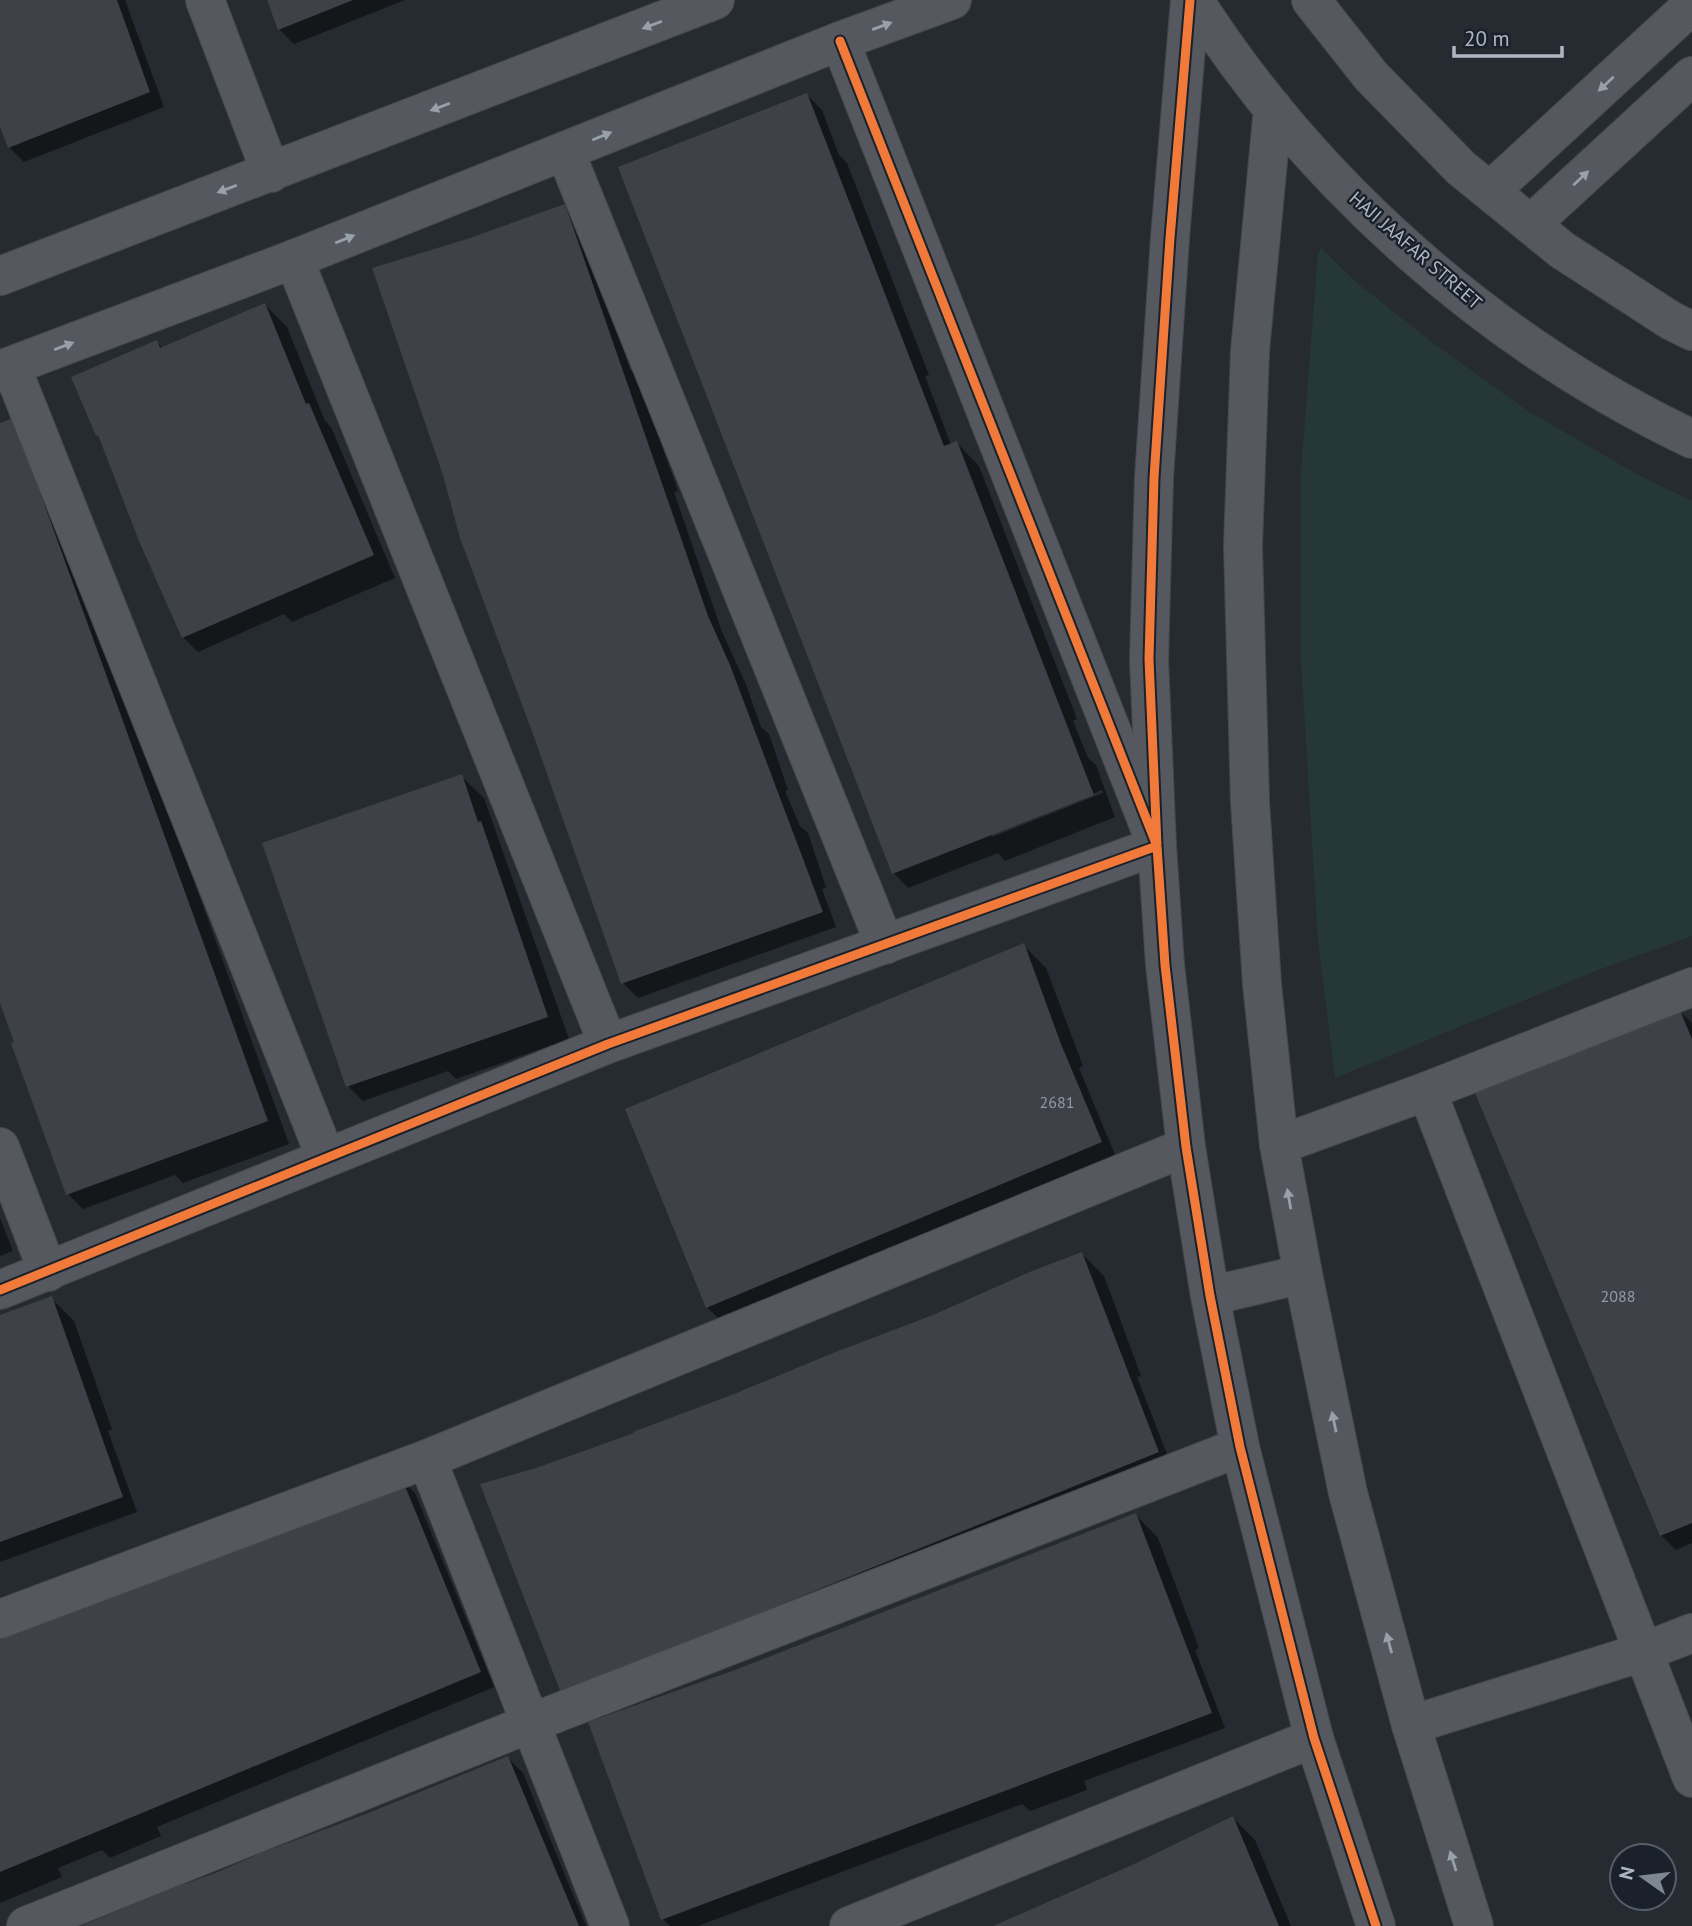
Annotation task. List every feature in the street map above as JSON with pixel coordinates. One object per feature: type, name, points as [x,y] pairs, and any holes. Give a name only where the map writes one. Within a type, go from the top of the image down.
[{"type":"street","points":[[205,0],[271,173]]},
{"type":"street","points":[[0,276],[715,0]]},
{"type":"street","points":[[326,1158],[6,368],[294,259],[841,41],[952,0]]},
{"type":"street","points":[[1192,0],[1170,238],[1154,478],[1149,659],[1165,965],[1186,1147],[1210,1296],[1240,1447],[1314,1738],[1376,1926]]},
{"type":"street","name":"HAJI JAAFAR STREET","points":[[1192,0],[1273,108],[1336,179],[1401,242],[1489,315],[1573,373],[1692,439]]},
{"type":"street","points":[[1311,0],[1371,76],[1461,168],[1573,257],[1692,331]]},
{"type":"street","points":[[1490,191],[1692,5]]},
{"type":"street","points":[[841,41],[1157,846]]},
{"type":"street","points":[[1531,224],[1692,76]]},
{"type":"street","points":[[1273,108],[1250,351],[1243,546],[1250,802],[1262,984],[1279,1145],[1349,1493],[1411,1725],[1474,1926]]},
{"type":"street","points":[[565,151],[885,945]]},
{"type":"street","points":[[294,259],[608,1044]]},
{"type":"street","points":[[0,1290],[608,1044],[1157,846]]},
{"type":"street","points":[[1279,1145],[1427,1091],[1692,987]]},
{"type":"street","points":[[1427,1091],[1692,1778]]},
{"type":"street","points":[[0,1147],[48,1272]]},
{"type":"street","points":[[0,1619],[426,1459],[1186,1147]]},
{"type":"street","points":[[1210,1296],[1303,1274]]},
{"type":"street","points":[[26,1926],[531,1723],[1240,1447]]},
{"type":"street","points":[[426,1459],[610,1926]]},
{"type":"street","points":[[1411,1725],[1692,1633]]},
{"type":"street","points":[[849,1926],[1314,1738]]},
{"type":"shaded area","points":[[1321,248],[1356,282],[1433,343],[1528,411],[1635,473],[1692,501],[1692,936],[1598,970],[1335,1078],[1318,940],[1301,660],[1301,471],[1318,253]]},
{"type":"building","points":[[0,0],[117,0],[150,92],[8,148],[0,127]]},
{"type":"building","points":[[267,0],[353,0],[278,30]]},
{"type":"building","points":[[807,93],[944,446],[957,441],[1094,795],[892,874],[618,167]]},
{"type":"building","points":[[565,204],[708,616],[730,665],[823,912],[621,984],[533,734],[460,538],[443,475],[372,268],[467,239]]},
{"type":"building","points":[[265,303],[306,404],[309,403],[374,555],[182,638],[139,541],[98,435],[96,436],[71,377],[157,340],[160,348]]},
{"type":"building","points":[[13,418],[268,1121],[66,1195],[11,1043],[14,1042],[0,1003],[0,423]]},
{"type":"building","points":[[462,774],[478,822],[481,821],[548,1017],[346,1087],[262,843]]},
{"type":"building","points":[[1024,943],[1061,1044],[1102,1142],[706,1308],[625,1109]]},
{"type":"building","points":[[1679,1008],[1692,1039],[1692,1523],[1660,1536],[1475,1093]]},
{"type":"building","points":[[1082,1252],[1159,1452],[561,1693],[480,1484],[536,1468],[634,1433],[933,1315]]},
{"type":"building","points":[[52,1296],[123,1497],[0,1542],[0,1315]]},
{"type":"building","points":[[401,1476],[481,1672],[0,1872],[0,1634]]},
{"type":"building","points":[[1136,1513],[1212,1713],[661,1920],[588,1722],[735,1670]]},
{"type":"building","points":[[508,1756],[579,1926],[81,1926],[164,1891],[366,1814]]},
{"type":"building","points":[[1233,1816],[1279,1926],[993,1926],[1132,1865]]},
{"type":"cycle path","points":[[1190,0],[1154,478],[1149,659],[1165,965],[1186,1147],[1210,1296],[1240,1447],[1314,1738],[1376,1926]]},
{"type":"cycle path","points":[[0,1290],[608,1044],[1157,846],[840,41]]}]
